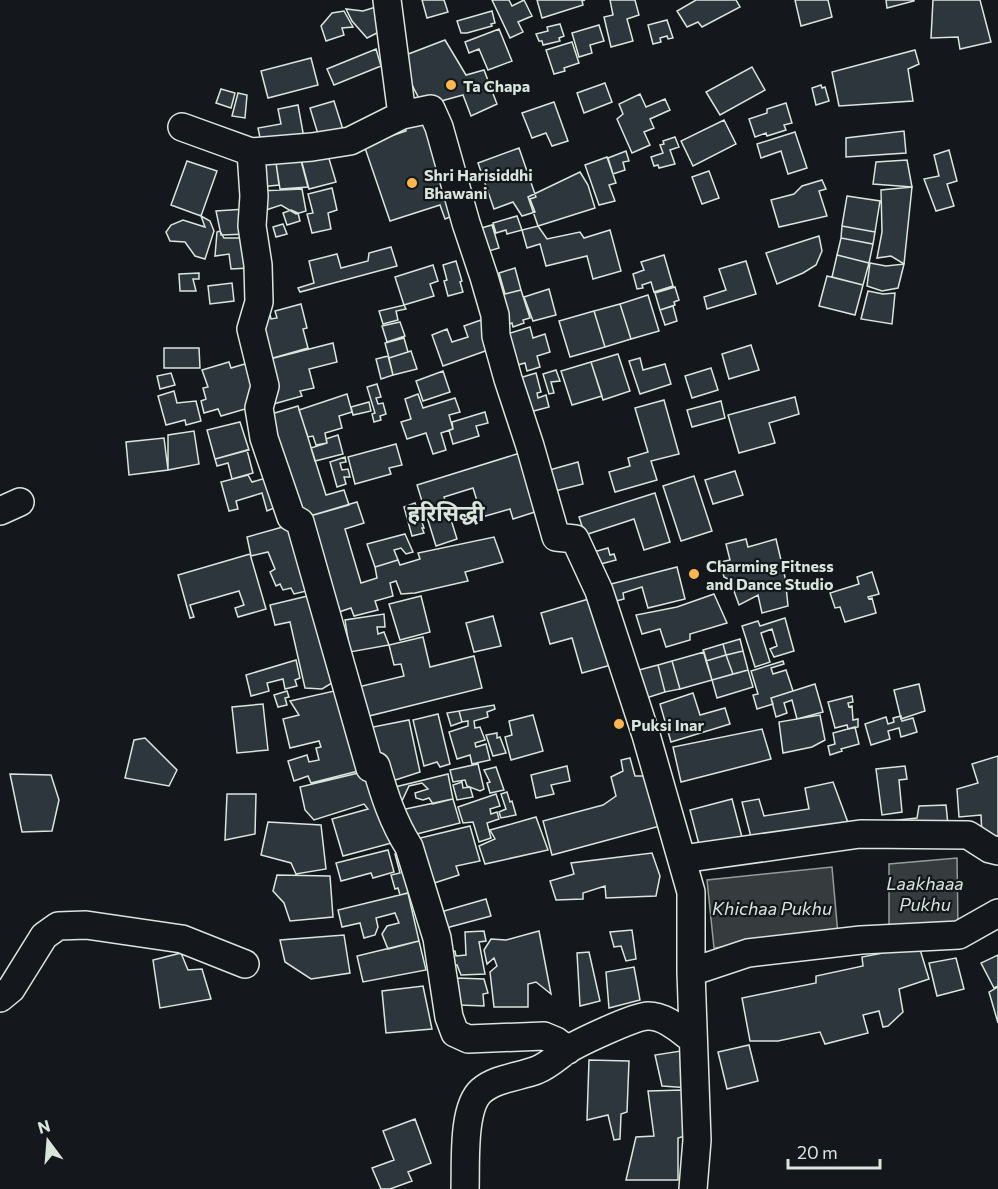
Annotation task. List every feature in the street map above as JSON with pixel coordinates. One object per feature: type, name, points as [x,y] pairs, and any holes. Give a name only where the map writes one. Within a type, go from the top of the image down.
[{"type":"street","points":[[387,0],[402,115]]},
{"type":"street","points":[[182,127],[251,152],[350,141],[402,115],[431,109],[439,127],[495,315],[496,336],[556,537],[575,539],[599,591],[646,735],[691,892],[692,1039],[697,1140],[693,1189]]},
{"type":"street","points":[[251,152],[254,196],[252,226],[258,265],[259,302],[251,329],[265,386],[259,408],[264,438],[291,517],[300,522],[370,768],[376,766],[386,801],[402,836],[410,847],[437,938],[449,1017],[455,1033],[468,1039],[544,1036],[568,1050]]},
{"type":"street","points":[[681,859],[860,834],[968,835],[990,849],[998,851]]},
{"type":"street","points":[[691,972],[748,953],[861,940],[959,935],[998,913]]},
{"type":"street","points":[[0,998],[11,989],[45,936],[58,926],[86,925],[182,939],[245,964]]},
{"type":"street","points":[[465,1189],[469,1112],[480,1092],[498,1082],[550,1064],[568,1050],[646,1016],[666,1020],[692,1039]]},
{"type":"water","name":"Laakhaaa Pukhu","points":[[957,858],[958,926],[889,927],[889,864]]},
{"type":"water","name":"Khichaa Pukhu","points":[[832,867],[838,935],[714,948],[707,880]]},
{"type":"building","points":[[422,0],[444,0],[448,12],[427,18]]},
{"type":"building","points":[[492,0],[509,0],[512,6],[524,0],[532,16],[518,22],[523,32],[510,38]]},
{"type":"building","points":[[537,0],[585,0],[582,1],[583,5],[542,18]]},
{"type":"building","points":[[610,0],[635,0],[639,15],[627,19],[633,41],[611,47],[604,17],[613,15]]},
{"type":"building","points":[[696,0],[736,0],[740,7],[702,27],[698,22],[687,27],[677,11]]},
{"type":"building","points":[[795,0],[828,0],[832,17],[801,26]]},
{"type":"building","points":[[886,0],[914,0],[914,1],[887,8]]},
{"type":"building","points":[[933,0],[980,0],[991,42],[960,49],[958,37],[931,38]]},
{"type":"building","points":[[379,6],[385,29],[367,38],[352,21],[346,9],[363,11]]},
{"type":"building","points":[[344,11],[353,27],[342,28],[344,35],[326,41],[321,26],[332,13]]},
{"type":"building","points":[[492,11],[495,23],[491,24],[492,26],[461,33],[457,21]]},
{"type":"building","points":[[667,20],[673,38],[668,39],[667,36],[660,38],[661,42],[653,44],[648,25]]},
{"type":"building","points":[[560,24],[564,36],[559,38],[560,41],[543,45],[542,41],[539,41],[536,34],[548,31],[547,27]]},
{"type":"building","points":[[599,25],[604,41],[590,45],[592,53],[579,57],[572,33]]},
{"type":"building","points":[[499,29],[512,61],[488,70],[479,49],[469,53],[465,42]]},
{"type":"building","name":"Ta Chapa","points":[[445,40],[466,75],[484,70],[497,104],[471,116],[463,95],[423,106],[398,58]]},
{"type":"building","points":[[572,42],[579,63],[554,74],[546,50]]},
{"type":"building","points":[[376,49],[381,66],[334,85],[327,69]]},
{"type":"building","points":[[915,50],[919,64],[908,69],[913,101],[839,106],[832,72]]},
{"type":"building","points":[[311,58],[318,85],[268,98],[261,71]]},
{"type":"building","points":[[752,67],[765,90],[720,115],[706,92]]},
{"type":"building","points":[[605,83],[612,102],[584,113],[577,93]]},
{"type":"building","points":[[821,85],[822,88],[825,87],[829,101],[816,105],[812,88]]},
{"type":"building","points":[[221,89],[235,93],[231,108],[216,103]]},
{"type":"building","points":[[238,93],[247,95],[245,118],[232,116]]},
{"type":"building","points":[[640,94],[646,107],[665,99],[670,110],[650,119],[654,128],[644,132],[650,145],[632,153],[617,119],[623,114],[619,104]]},
{"type":"building","points":[[334,101],[345,136],[321,144],[310,108]]},
{"type":"building","points":[[554,102],[568,141],[552,146],[546,133],[532,138],[522,113]]},
{"type":"building","points":[[786,103],[792,123],[784,125],[786,130],[755,137],[749,119],[767,113],[767,109]]},
{"type":"building","points":[[298,105],[304,138],[262,147],[258,128],[281,124],[278,109]]},
{"type":"building","name":"Shri Harisiddhi Bhawani","points":[[426,113],[457,214],[445,219],[440,205],[390,221],[364,145],[406,131],[403,121]]},
{"type":"building","points":[[724,120],[736,144],[693,166],[681,141]]},
{"type":"building","points":[[904,131],[906,153],[846,157],[846,138]]},
{"type":"building","points":[[795,132],[807,168],[788,174],[781,151],[761,158],[757,144]]},
{"type":"building","points":[[675,137],[679,147],[670,150],[675,164],[659,168],[658,165],[654,166],[651,157],[663,153],[660,145],[664,144],[663,141]]},
{"type":"building","points":[[519,148],[536,197],[530,199],[535,212],[522,216],[513,202],[494,209],[478,163]]},
{"type":"building","points":[[949,150],[957,181],[947,184],[954,206],[936,211],[924,179],[939,176],[934,155]]},
{"type":"building","points":[[626,151],[629,161],[623,162],[625,170],[613,174],[608,158]]},
{"type":"building","points":[[327,152],[336,182],[309,189],[301,159]]},
{"type":"building","points":[[300,157],[308,187],[280,189],[276,163]]},
{"type":"building","points":[[607,157],[616,183],[609,185],[615,201],[599,205],[585,165]]},
{"type":"building","points":[[907,160],[912,187],[873,184],[876,162]]},
{"type":"building","points":[[187,161],[217,171],[201,216],[171,205]]},
{"type":"building","points":[[276,163],[279,185],[260,187],[257,166]]},
{"type":"building","points":[[709,171],[719,198],[702,204],[692,177]]},
{"type":"building","points":[[580,172],[588,185],[595,208],[538,226],[528,197]]},
{"type":"building","points":[[822,180],[826,189],[819,191],[827,216],[779,227],[771,200],[794,194],[802,186]]},
{"type":"building","points":[[912,187],[904,264],[891,256],[877,258],[882,232],[881,190]]},
{"type":"building","points":[[332,188],[337,210],[328,213],[331,229],[312,233],[307,214],[313,213],[308,194]]},
{"type":"building","points":[[302,189],[306,211],[296,214],[281,205],[266,210],[259,191]]},
{"type":"building","points":[[847,196],[880,201],[875,232],[842,226]]},
{"type":"building","points":[[245,209],[248,234],[221,235],[216,211]]},
{"type":"building","points":[[291,210],[298,213],[300,221],[287,225],[283,213]]},
{"type":"building","points":[[201,216],[210,221],[214,231],[205,259],[195,256],[185,242],[170,241],[166,232],[171,225],[183,220],[205,227]]},
{"type":"building","points":[[517,216],[522,230],[507,234],[506,230],[496,233],[493,223]]},
{"type":"building","points":[[283,224],[287,234],[276,237],[273,227]]},
{"type":"building","points":[[492,225],[499,248],[489,251],[474,230]]},
{"type":"building","points":[[538,226],[547,239],[580,232],[584,238],[610,230],[621,271],[593,279],[587,256],[546,266],[540,244],[527,248],[522,230]]},
{"type":"building","points":[[842,226],[875,232],[873,244],[841,238]]},
{"type":"building","points":[[220,231],[224,238],[249,238],[249,268],[231,269],[229,254],[215,256],[217,232]]},
{"type":"building","points":[[819,236],[822,251],[816,265],[777,284],[766,253]]},
{"type":"building","points":[[841,238],[873,244],[869,263],[837,255]]},
{"type":"building","points":[[391,247],[397,266],[300,292],[298,288],[314,283],[309,261],[337,254],[341,268],[368,261],[369,253]]},
{"type":"building","points":[[664,255],[673,286],[654,292],[651,282],[637,289],[633,274],[644,270],[641,262]]},
{"type":"building","points":[[837,255],[869,263],[863,285],[832,277]]},
{"type":"building","points":[[456,261],[463,292],[448,296],[443,265]]},
{"type":"building","points":[[746,261],[756,294],[707,309],[704,297],[726,290],[719,269]]},
{"type":"building","points":[[870,263],[886,266],[904,264],[898,288],[882,291],[867,286]]},
{"type":"building","points":[[433,265],[438,281],[430,284],[434,296],[404,305],[395,277]]},
{"type":"building","points":[[515,268],[521,290],[505,294],[499,273]]},
{"type":"building","points":[[199,273],[199,279],[193,279],[196,291],[180,291],[179,274]]},
{"type":"building","points":[[827,276],[863,285],[855,315],[819,306]]},
{"type":"building","points":[[500,278],[505,294],[521,290],[530,318],[523,320],[524,323],[513,327],[512,323],[506,325],[493,281]]},
{"type":"building","points":[[232,283],[234,301],[210,304],[208,286]]},
{"type":"building","points":[[675,287],[679,300],[674,302],[675,305],[660,310],[655,293]]},
{"type":"building","points":[[549,289],[556,315],[533,321],[524,297]]},
{"type":"building","points":[[868,291],[883,294],[895,293],[892,324],[861,319]]},
{"type":"building","points":[[648,295],[659,331],[631,339],[620,304]]},
{"type":"building","points":[[301,304],[307,328],[303,329],[308,348],[266,360],[258,312],[269,309],[271,319],[277,318],[275,311]]},
{"type":"building","points":[[620,304],[631,339],[605,347],[594,311]]},
{"type":"building","points":[[404,305],[406,309],[396,311],[398,320],[383,324],[379,311]]},
{"type":"building","points":[[673,306],[677,321],[665,325],[660,310]]},
{"type":"building","points":[[594,311],[605,347],[570,357],[559,321]]},
{"type":"building","points":[[481,320],[491,349],[443,366],[432,335],[447,329],[452,342],[468,337],[464,326]]},
{"type":"building","points":[[400,322],[405,336],[387,342],[382,326]]},
{"type":"building","points":[[530,327],[533,338],[545,334],[550,352],[537,356],[540,367],[527,371],[525,363],[510,367],[501,336]]},
{"type":"building","points":[[404,338],[408,352],[389,358],[385,343]]},
{"type":"building","points":[[333,343],[337,362],[309,369],[314,388],[300,391],[302,396],[270,405],[266,360]]},
{"type":"building","points":[[751,345],[759,370],[729,379],[722,354]]},
{"type":"building","points":[[164,348],[199,348],[200,368],[164,368]]},
{"type":"building","points":[[411,351],[417,369],[393,375],[389,358]]},
{"type":"building","points":[[618,354],[630,391],[603,400],[591,362]]},
{"type":"building","points":[[388,356],[393,375],[381,379],[376,359]]},
{"type":"building","points":[[640,358],[643,370],[665,364],[671,384],[640,394],[629,361]]},
{"type":"building","points":[[255,361],[252,407],[221,416],[218,409],[204,413],[201,401],[206,399],[203,388],[208,387],[202,370],[229,362],[231,368]]},
{"type":"building","points":[[591,362],[602,396],[572,405],[561,371]]},
{"type":"building","points":[[711,368],[718,390],[692,398],[685,376]]},
{"type":"building","points":[[556,370],[560,381],[551,382],[554,393],[549,394],[543,374]]},
{"type":"building","points":[[443,371],[450,392],[423,401],[416,381]]},
{"type":"building","points":[[171,373],[175,385],[160,389],[157,376]]},
{"type":"building","points":[[536,373],[541,392],[537,393],[538,398],[546,395],[549,407],[526,413],[516,379]]},
{"type":"building","points":[[377,384],[381,397],[376,398],[378,404],[383,403],[386,414],[380,416],[381,420],[374,422],[372,414],[375,413],[367,387]]},
{"type":"building","points":[[174,391],[177,403],[196,401],[201,421],[186,425],[185,420],[166,425],[158,396]]},
{"type":"building","points":[[347,394],[352,412],[339,416],[342,428],[325,433],[327,443],[316,445],[313,436],[308,437],[299,410]]},
{"type":"building","points":[[418,394],[423,408],[455,398],[460,412],[449,415],[453,429],[441,433],[446,450],[433,454],[426,433],[407,439],[401,422],[411,419],[405,399]]},
{"type":"building","points":[[795,397],[799,414],[769,423],[775,443],[739,453],[728,415]]},
{"type":"building","points":[[664,400],[679,454],[651,461],[657,480],[615,492],[609,472],[630,466],[628,458],[648,452],[635,408]]},
{"type":"building","points":[[721,401],[725,418],[692,427],[687,410]]},
{"type":"building","points":[[369,402],[371,411],[353,415],[351,407]]},
{"type":"building","points":[[298,406],[326,495],[344,490],[349,505],[303,518],[268,415]]},
{"type":"building","points":[[485,412],[488,423],[476,426],[479,436],[453,444],[449,430],[453,429],[452,422]]},
{"type":"building","points":[[240,422],[249,450],[215,459],[207,430]]},
{"type":"building","points":[[194,431],[199,464],[168,470],[168,435]]},
{"type":"building","points":[[338,435],[343,454],[315,461],[311,448],[327,443],[326,439]]},
{"type":"building","points":[[164,438],[168,470],[129,475],[126,442]]},
{"type":"building","points":[[396,444],[402,465],[389,468],[391,474],[355,484],[348,457]]},
{"type":"building","points":[[247,450],[253,473],[232,479],[228,463],[217,466],[215,459]]},
{"type":"building","points":[[520,453],[538,511],[513,519],[510,509],[482,517],[473,488],[444,497],[457,539],[436,546],[417,485]]},
{"type":"building","points":[[345,457],[346,462],[340,463],[342,470],[348,469],[350,477],[344,477],[346,484],[337,487],[330,462]]},
{"type":"building","points":[[578,462],[583,484],[551,492],[546,471]]},
{"type":"building","points":[[735,471],[743,495],[713,504],[705,480]]},
{"type":"building","points":[[248,475],[252,482],[273,476],[281,505],[267,511],[262,493],[236,501],[238,509],[229,511],[221,482]]},
{"type":"building","points":[[694,476],[712,531],[681,541],[663,486]]},
{"type":"building","points":[[655,493],[670,542],[644,550],[634,519],[585,535],[579,517]]},
{"type":"building","points":[[357,502],[364,523],[345,529],[361,583],[377,578],[375,567],[398,560],[400,565],[420,559],[418,553],[494,537],[503,562],[465,572],[468,581],[415,593],[401,594],[396,581],[390,583],[393,596],[375,601],[378,610],[354,616],[351,608],[336,613],[303,518]]},
{"type":"building","points":[[415,503],[424,533],[412,536],[404,507]]},
{"type":"building","points":[[297,523],[315,589],[294,594],[291,588],[283,590],[280,584],[276,586],[270,572],[275,569],[268,552],[251,556],[247,537]]},
{"type":"building","points":[[405,534],[413,552],[406,554],[401,548],[394,550],[398,560],[375,567],[367,544]]},
{"type":"building","points":[[746,539],[748,547],[776,539],[785,577],[788,606],[762,613],[758,595],[739,605],[730,580],[724,577],[720,562],[730,560],[726,544]]},
{"type":"building","points":[[608,548],[610,555],[614,554],[616,560],[593,566],[590,553]]},
{"type":"building","points":[[250,554],[266,609],[238,617],[235,608],[244,605],[239,591],[190,605],[194,617],[190,618],[178,575]]},
{"type":"building","points":[[677,567],[685,599],[648,608],[642,587],[623,593],[624,599],[616,601],[611,584]]},
{"type":"building","points":[[872,572],[879,594],[868,597],[872,598],[876,613],[845,622],[840,607],[835,608],[830,593],[859,584],[857,577]]},
{"type":"building","points":[[316,594],[337,680],[322,689],[305,688],[290,622],[275,625],[270,605]]},
{"type":"building","points":[[714,594],[727,623],[690,634],[690,640],[666,647],[660,629],[642,634],[636,615],[677,607]]},
{"type":"building","points":[[421,596],[430,632],[400,640],[389,604]]},
{"type":"building","points":[[592,598],[611,665],[582,673],[572,638],[550,644],[541,613]]},
{"type":"building","points":[[384,614],[385,627],[377,627],[378,634],[384,632],[389,645],[350,652],[345,620]]},
{"type":"building","points":[[493,616],[501,646],[474,652],[466,623]]},
{"type":"building","points":[[785,618],[794,651],[774,657],[770,649],[777,646],[772,629],[761,633],[770,662],[755,667],[742,626],[758,621],[760,626]]},
{"type":"building","points":[[423,637],[430,667],[474,656],[482,688],[361,718],[354,688],[404,676],[401,664],[394,665],[389,645]]},
{"type":"building","points":[[740,639],[743,651],[726,655],[723,644]]},
{"type":"building","points":[[723,644],[726,655],[706,661],[703,650]]},
{"type":"building","points":[[743,651],[748,670],[733,674],[726,655]]},
{"type":"building","points":[[704,652],[712,680],[680,689],[672,661]]},
{"type":"building","points":[[726,655],[733,674],[712,680],[706,661]]},
{"type":"building","points":[[296,660],[300,678],[295,680],[297,686],[285,689],[283,679],[267,683],[269,691],[251,696],[246,675]]},
{"type":"building","points":[[672,661],[680,689],[665,692],[658,665]]},
{"type":"building","points":[[783,661],[784,664],[771,668],[773,674],[786,670],[793,691],[771,698],[773,704],[757,709],[753,695],[758,694],[751,671]]},
{"type":"building","points":[[658,665],[665,692],[643,699],[635,671]]},
{"type":"building","points":[[748,670],[753,687],[717,698],[712,680]]},
{"type":"building","points":[[815,684],[823,712],[797,719],[792,700],[784,703],[787,713],[776,717],[771,698]]},
{"type":"building","points":[[919,684],[925,711],[901,719],[894,690]]},
{"type":"building","points":[[287,691],[289,697],[285,698],[287,705],[278,707],[274,695]]},
{"type":"building","points":[[334,691],[366,769],[311,783],[308,776],[294,781],[288,761],[307,755],[309,762],[319,760],[316,748],[321,747],[319,741],[290,748],[283,719],[299,715],[290,701]]},
{"type":"building","points":[[693,693],[700,715],[725,708],[730,724],[671,742],[660,704]]},
{"type":"building","points":[[852,696],[853,702],[848,703],[849,707],[852,706],[853,720],[858,719],[858,727],[848,729],[847,725],[835,728],[828,702]]},
{"type":"building","points":[[263,704],[268,750],[237,753],[232,707]]},
{"type":"building","points":[[494,705],[495,709],[487,712],[488,717],[474,721],[475,728],[480,727],[485,740],[475,743],[476,747],[486,744],[490,760],[472,764],[470,755],[457,759],[449,732],[468,726],[468,721],[462,722],[459,711]]},
{"type":"building","points":[[459,711],[462,722],[451,726],[447,713]]},
{"type":"building","points":[[438,714],[450,764],[440,767],[437,762],[424,766],[413,720]]},
{"type":"building","points":[[533,715],[543,751],[511,760],[505,737],[512,735],[509,721]]},
{"type":"building","points":[[820,715],[825,740],[812,747],[783,753],[779,722]]},
{"type":"building","points":[[901,716],[902,721],[913,718],[917,732],[901,737],[899,728],[888,731],[890,739],[871,745],[865,724],[886,717],[888,724],[894,722],[893,718]]},
{"type":"building","points":[[409,720],[420,772],[383,784],[368,728]]},
{"type":"building","points":[[855,727],[859,744],[830,755],[828,746],[835,744],[833,733]]},
{"type":"building","points":[[762,729],[771,759],[681,782],[673,747]]},
{"type":"building","points":[[497,733],[497,738],[500,737],[506,753],[493,756],[486,735]]},
{"type":"building","points":[[145,738],[177,770],[169,786],[125,778],[134,740]]},
{"type":"building","points":[[998,756],[998,836],[982,836],[981,815],[959,817],[957,789],[978,783],[972,764]]},
{"type":"building","points":[[630,758],[635,776],[646,776],[660,826],[552,855],[543,821],[603,805],[616,796],[611,777],[623,771],[621,760]]},
{"type":"building","points":[[478,764],[484,789],[480,791],[467,786],[465,780],[453,782],[450,770]]},
{"type":"building","points":[[567,766],[570,781],[551,785],[554,794],[536,798],[531,775]]},
{"type":"building","points":[[905,766],[907,779],[899,780],[902,812],[882,815],[876,769]]},
{"type":"building","points":[[496,767],[504,790],[490,793],[487,783],[490,782],[484,770]]},
{"type":"building","points":[[375,769],[399,841],[343,856],[332,819],[368,809],[364,804],[314,820],[305,810],[300,787]]},
{"type":"building","points":[[10,774],[51,775],[59,800],[52,831],[22,832]]},
{"type":"building","points":[[448,774],[453,799],[433,804],[429,798],[423,800],[416,798],[415,793],[428,789],[422,783],[409,786],[401,803],[391,788]]},
{"type":"building","points":[[462,782],[463,788],[470,787],[473,797],[457,800],[453,785]]},
{"type":"building","points":[[833,782],[850,828],[753,845],[742,802],[759,799],[764,816],[809,809],[805,788]]},
{"type":"building","points":[[507,792],[516,815],[501,818],[499,812],[506,809],[501,794]]},
{"type":"building","points":[[227,794],[256,794],[255,834],[225,840]]},
{"type":"building","points":[[496,794],[500,806],[490,809],[491,814],[497,812],[499,819],[487,823],[491,838],[479,842],[473,822],[463,823],[458,807]]},
{"type":"building","points":[[453,799],[460,823],[405,837],[396,811]]},
{"type":"building","points":[[732,799],[743,841],[701,852],[690,810]]},
{"type":"building","points":[[946,805],[948,825],[889,821],[917,818],[919,806]]},
{"type":"building","points":[[536,817],[548,850],[485,864],[479,846],[495,839],[490,830]]},
{"type":"building","points":[[268,822],[321,825],[326,869],[296,874],[291,863],[261,855]]},
{"type":"building","points":[[470,826],[480,861],[456,866],[459,875],[428,885],[412,840]]},
{"type":"building","points":[[388,850],[394,872],[373,878],[371,873],[341,881],[336,863]]},
{"type":"building","points":[[406,851],[418,890],[400,895],[398,888],[395,889],[391,875],[400,873],[395,854]]},
{"type":"building","points":[[652,853],[660,876],[656,896],[606,898],[605,886],[583,893],[583,899],[556,900],[550,881],[574,874],[571,863]]},
{"type":"building","points":[[277,875],[330,876],[333,917],[290,921],[284,903],[273,891]]},
{"type":"building","points":[[408,893],[419,941],[388,949],[382,934],[387,926],[399,923],[395,913],[376,918],[378,927],[375,935],[364,938],[360,923],[342,927],[338,910]]},
{"type":"building","points":[[486,899],[491,916],[446,928],[444,911]]},
{"type":"building","points":[[632,930],[636,959],[626,961],[621,946],[614,947],[610,932]]},
{"type":"building","points":[[484,931],[486,941],[479,942],[485,974],[461,975],[457,965],[450,967],[447,952],[455,951],[456,956],[466,955],[465,932]]},
{"type":"building","points":[[539,931],[551,994],[536,982],[528,984],[528,1007],[494,1007],[490,972],[497,966],[494,958],[487,964],[484,950],[491,939],[506,940]]},
{"type":"building","points":[[344,935],[350,973],[311,979],[285,962],[280,940]]},
{"type":"building","points":[[419,941],[426,970],[363,982],[357,956]]},
{"type":"building","points":[[919,946],[929,979],[899,989],[903,1012],[888,1026],[883,1027],[879,1011],[863,1015],[868,1033],[825,1044],[820,1032],[778,1041],[750,1041],[742,998],[816,983],[816,976],[863,966],[862,957]]},
{"type":"building","points":[[589,952],[600,1001],[580,1006],[577,953]]},
{"type":"building","points":[[181,953],[188,970],[202,969],[211,999],[160,1008],[153,960]]},
{"type":"building","points":[[998,955],[998,986],[994,988],[981,963]]},
{"type":"building","points":[[956,958],[964,989],[937,996],[929,963]]},
{"type":"building","points":[[634,967],[640,1000],[609,1008],[606,972]]},
{"type":"building","points":[[457,978],[484,979],[488,993],[483,994],[484,1006],[460,1005]]},
{"type":"building","points":[[423,986],[432,1029],[386,1033],[382,991]]},
{"type":"building","points":[[998,987],[998,1023],[989,992]]},
{"type":"building","points":[[749,1045],[758,1081],[727,1089],[718,1052]]},
{"type":"building","points":[[687,1050],[690,1088],[662,1086],[655,1055]]},
{"type":"building","points":[[589,1060],[629,1061],[627,1112],[621,1114],[620,1139],[614,1140],[608,1115],[587,1120]]},
{"type":"building","points":[[683,1090],[688,1135],[678,1138],[678,1180],[626,1180],[636,1137],[654,1136],[648,1091]]},
{"type":"building","points":[[415,1119],[431,1163],[408,1172],[412,1181],[390,1189],[381,1189],[372,1168],[394,1160],[383,1131]]},
{"type":"place","name":"Ta Chapa","points":[[451,85]]},
{"type":"place","name":"Shri Harisiddhi Bhawani","points":[[412,183]]},
{"type":"place","name":"Charming Fitness and Dance Studio","points":[[694,574]]},
{"type":"place","name":"Puksi Inar","points":[[619,724]]},
{"type":"district","name":"हरिसिद्धी","points":[[446,512]]}]
